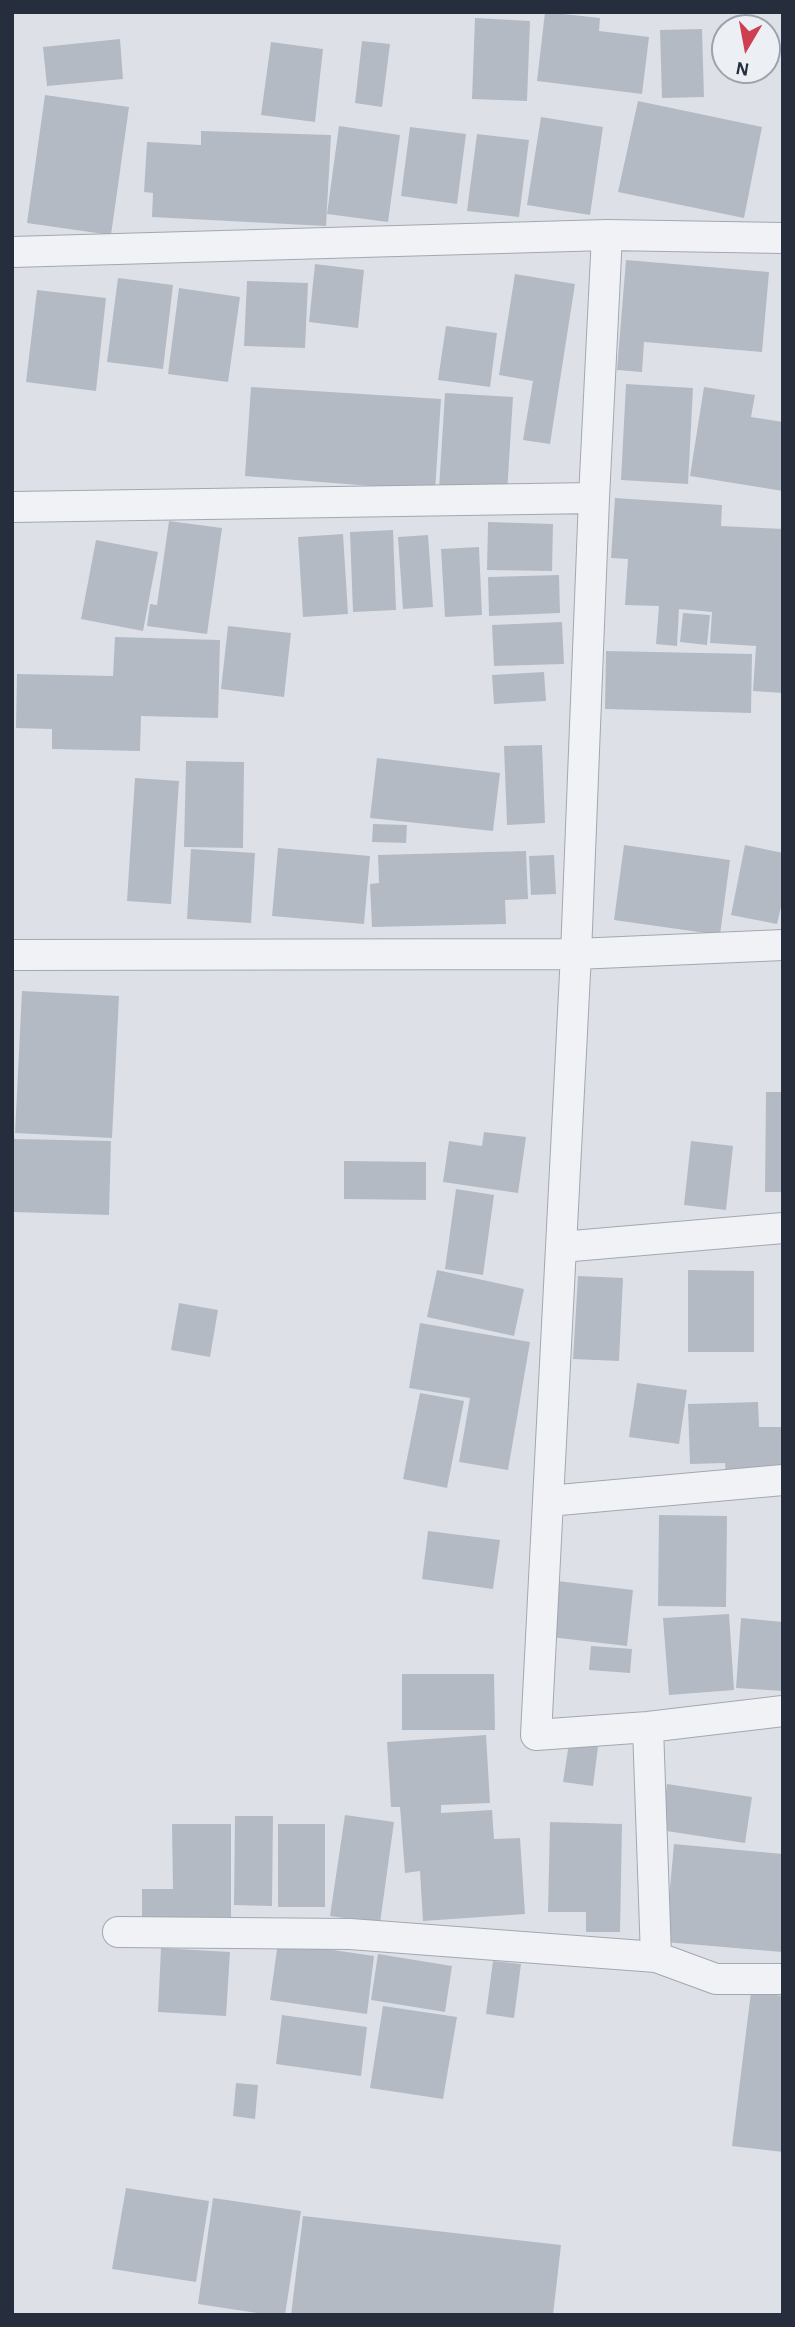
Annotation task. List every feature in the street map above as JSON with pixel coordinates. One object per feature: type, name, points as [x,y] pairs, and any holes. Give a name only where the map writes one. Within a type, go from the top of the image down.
[{"type":"street","points":[[607,235],[593,498],[576,954],[536,1735],[649,1727],[783,1711]]},
{"type":"street","points":[[12,252],[607,235],[783,237]]},
{"type":"street","points":[[12,507],[593,498]]},
{"type":"street","points":[[12,955],[576,954],[783,945]]},
{"type":"street","points":[[561,1247],[783,1228]]},
{"type":"street","points":[[548,1501],[783,1480]]},
{"type":"street","points":[[649,1727],[656,1957]]},
{"type":"street","points":[[118,1933],[351,1934],[656,1957],[716,1979],[783,1979]]},
{"type":"building","points":[[545,12],[600,18],[599,31],[649,37],[642,94],[537,81]]},
{"type":"building","points":[[475,18],[530,21],[527,101],[472,99]]},
{"type":"building","points":[[702,29],[704,97],[662,98],[660,30]]},
{"type":"building","points":[[120,39],[123,79],[47,86],[43,47]]},
{"type":"building","points":[[362,41],[390,44],[382,107],[355,103]]},
{"type":"building","points":[[271,42],[323,49],[315,122],[261,115]]},
{"type":"building","points":[[45,95],[129,107],[111,235],[27,223]]},
{"type":"building","points":[[638,101],[762,127],[744,218],[618,192]]},
{"type":"building","points":[[541,117],[603,127],[590,215],[527,205]]},
{"type":"building","points":[[339,126],[400,135],[388,222],[327,214]]},
{"type":"building","points":[[410,127],[466,134],[457,204],[401,196]]},
{"type":"building","points":[[201,131],[331,135],[326,226],[152,217],[153,193],[144,192],[147,142],[201,145]]},
{"type":"building","points":[[477,134],[529,140],[519,217],[467,211]]},
{"type":"building","points":[[626,260],[769,272],[762,352],[644,342],[642,372],[617,370]]},
{"type":"building","points":[[315,264],[364,270],[358,328],[309,322]]},
{"type":"building","points":[[515,274],[575,284],[550,444],[523,440],[533,381],[499,375]]},
{"type":"building","points":[[118,278],[173,285],[163,369],[107,362]]},
{"type":"building","points":[[247,281],[308,283],[305,348],[244,346]]},
{"type":"building","points":[[179,288],[240,297],[228,382],[168,374]]},
{"type":"building","points":[[37,290],[106,298],[96,391],[26,382]]},
{"type":"building","points":[[446,326],[497,333],[490,387],[438,380]]},
{"type":"building","points":[[626,384],[693,388],[688,484],[621,480]]},
{"type":"building","points":[[251,387],[441,399],[435,491],[245,476]]},
{"type":"building","points":[[704,387],[755,395],[751,417],[783,422],[783,491],[690,476]]},
{"type":"building","points":[[445,393],[513,397],[507,493],[439,489]]},
{"type":"building","points":[[615,498],[722,505],[721,526],[783,529],[783,693],[753,691],[756,646],[710,643],[712,612],[679,609],[677,646],[656,644],[659,606],[625,605],[628,559],[611,558]]},
{"type":"building","points":[[169,521],[222,528],[207,634],[147,626],[150,604],[157,605]]},
{"type":"building","points":[[488,522],[553,524],[552,571],[487,570]]},
{"type":"building","points":[[393,530],[396,610],[353,612],[350,532]]},
{"type":"building","points":[[343,534],[348,614],[303,617],[298,537]]},
{"type":"building","points":[[428,535],[433,607],[403,609],[398,537]]},
{"type":"building","points":[[96,540],[158,552],[143,631],[81,619]]},
{"type":"building","points":[[479,547],[482,615],[445,617],[441,549]]},
{"type":"building","points":[[559,575],[560,613],[489,616],[488,577]]},
{"type":"building","points":[[683,613],[710,615],[707,645],[680,642]]},
{"type":"building","points":[[562,622],[564,664],[494,666],[492,625]]},
{"type":"building","points":[[228,626],[291,633],[284,697],[221,689]]},
{"type":"building","points":[[115,637],[220,640],[218,718],[141,716],[140,751],[52,749],[52,729],[16,728],[17,674],[113,676]]},
{"type":"building","points":[[606,651],[752,654],[751,713],[605,709]]},
{"type":"building","points":[[544,672],[546,701],[494,704],[492,675]]},
{"type":"building","points":[[542,745],[545,823],[507,825],[504,746]]},
{"type":"building","points":[[377,758],[500,773],[493,831],[370,818]]},
{"type":"building","points":[[186,761],[244,762],[243,848],[184,847]]},
{"type":"building","points":[[135,778],[179,781],[171,904],[127,901]]},
{"type":"building","points":[[373,824],[407,825],[406,843],[372,842]]},
{"type":"building","points":[[624,845],[730,860],[720,935],[614,920]]},
{"type":"building","points":[[745,845],[783,853],[783,898],[777,924],[731,915]]},
{"type":"building","points":[[278,848],[370,856],[364,924],[272,916]]},
{"type":"building","points":[[191,849],[255,853],[251,923],[187,919]]},
{"type":"building","points":[[526,851],[528,899],[505,900],[506,924],[372,927],[370,884],[379,883],[378,855]]},
{"type":"building","points":[[554,855],[556,894],[531,895],[529,856]]},
{"type":"building","points":[[22,991],[119,996],[112,1138],[15,1133]]},
{"type":"building","points":[[766,1092],[783,1092],[783,1192],[765,1192]]},
{"type":"building","points":[[484,1132],[526,1137],[518,1193],[443,1182],[449,1141],[482,1146]]},
{"type":"building","points":[[14,1139],[111,1141],[109,1215],[13,1212]]},
{"type":"building","points":[[691,1141],[733,1146],[726,1210],[684,1205]]},
{"type":"building","points":[[344,1161],[426,1162],[426,1200],[344,1199]]},
{"type":"building","points":[[456,1189],[494,1195],[483,1275],[445,1269]]},
{"type":"building","points":[[437,1270],[524,1289],[514,1336],[427,1317]]},
{"type":"building","points":[[688,1270],[754,1271],[754,1352],[688,1352]]},
{"type":"building","points":[[578,1276],[623,1278],[619,1361],[573,1359]]},
{"type":"building","points":[[179,1303],[218,1310],[210,1357],[171,1350]]},
{"type":"building","points":[[420,1323],[530,1342],[508,1470],[459,1462],[470,1398],[409,1388]]},
{"type":"building","points":[[637,1383],[687,1390],[679,1444],[629,1437]]},
{"type":"building","points":[[420,1393],[464,1401],[447,1488],[403,1479]]},
{"type":"building","points":[[758,1402],[759,1427],[783,1427],[783,1477],[726,1478],[725,1463],[690,1464],[688,1404]]},
{"type":"building","points":[[659,1515],[727,1516],[726,1607],[658,1606]]},
{"type":"building","points":[[428,1531],[500,1540],[493,1589],[422,1579]]},
{"type":"building","points":[[557,1581],[633,1590],[627,1646],[551,1637]]},
{"type":"building","points":[[729,1614],[734,1690],[669,1695],[663,1618]]},
{"type":"building","points":[[741,1618],[783,1622],[783,1691],[736,1688]]},
{"type":"building","points":[[591,1646],[632,1649],[630,1673],[589,1670]]},
{"type":"building","points":[[402,1674],[494,1674],[495,1730],[402,1730]]},
{"type":"building","points":[[486,1735],[490,1803],[441,1805],[441,1813],[492,1810],[494,1839],[520,1838],[525,1914],[423,1921],[420,1871],[405,1873],[400,1807],[391,1807],[387,1742]]},
{"type":"building","points":[[569,1743],[598,1747],[593,1786],[563,1782]]},
{"type":"building","points":[[667,1784],[752,1797],[745,1843],[660,1830]]},
{"type":"building","points":[[345,1815],[394,1822],[380,1923],[330,1916]]},
{"type":"building","points":[[235,1816],[273,1816],[272,1906],[234,1905]]},
{"type":"building","points":[[550,1822],[622,1824],[620,1932],[586,1932],[586,1912],[548,1912]]},
{"type":"building","points":[[172,1824],[231,1824],[231,1922],[142,1921],[142,1889],[173,1889]]},
{"type":"building","points":[[278,1824],[325,1824],[325,1907],[278,1907]]},
{"type":"building","points":[[674,1844],[783,1854],[782,1952],[665,1942]]},
{"type":"building","points":[[278,1942],[374,1956],[367,2014],[270,2000]]},
{"type":"building","points":[[161,1948],[230,1952],[226,2016],[158,2012]]},
{"type":"building","points":[[378,1954],[452,1966],[445,2012],[371,2000]]},
{"type":"building","points":[[493,1961],[521,1964],[514,2018],[486,2014]]},
{"type":"building","points":[[751,1992],[783,1996],[783,2152],[732,2146]]},
{"type":"building","points":[[383,2006],[457,2017],[443,2099],[370,2088]]},
{"type":"building","points":[[282,2015],[367,2027],[361,2076],[276,2064]]},
{"type":"building","points":[[236,2083],[258,2085],[255,2119],[233,2116]]},
{"type":"building","points":[[126,2188],[209,2201],[196,2282],[112,2269]]},
{"type":"building","points":[[213,2198],[301,2211],[285,2315],[198,2304]]},
{"type":"building","points":[[303,2216],[561,2245],[553,2315],[291,2315]]}]
